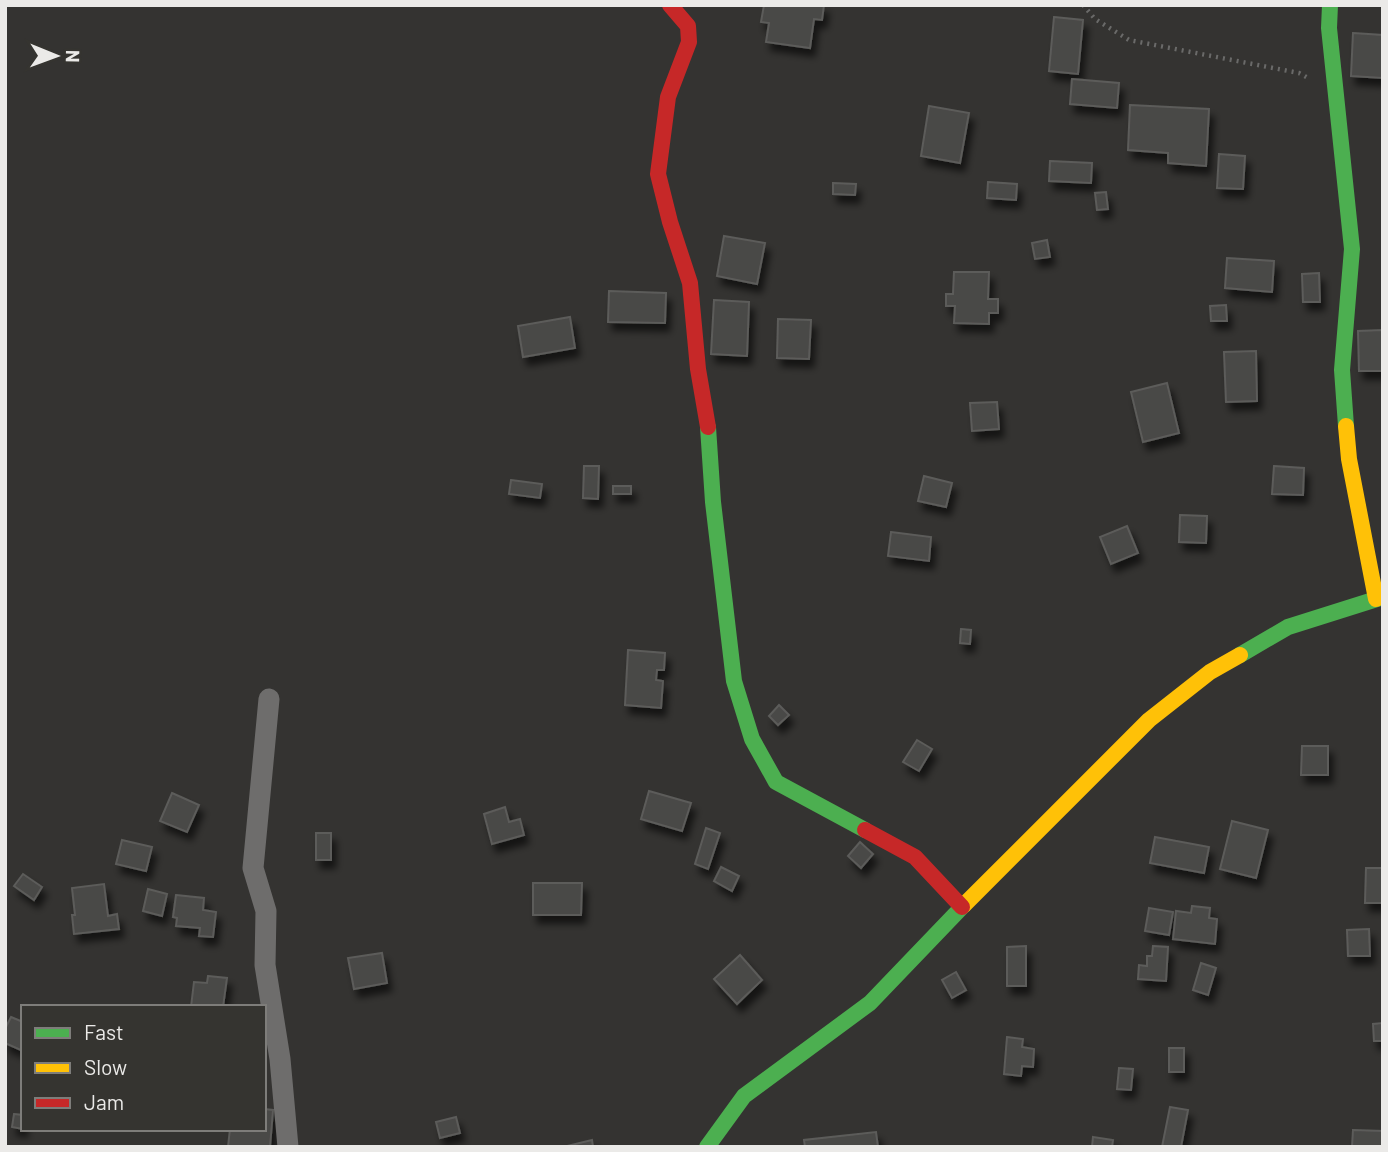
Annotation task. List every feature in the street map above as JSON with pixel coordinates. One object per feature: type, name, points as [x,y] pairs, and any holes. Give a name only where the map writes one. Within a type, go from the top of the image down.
[{"type":"street","points":[[670,5],[688,26],[689,42],[668,96],[658,174],[690,283],[698,369],[708,426],[713,502],[734,681],[752,739],[776,782],[915,857],[956,903],[962,906]]},
{"type":"street","points":[[706,1147],[744,1096],[870,1003],[962,906],[1149,720],[1210,672],[1288,627],[1379,598],[1349,459],[1342,370],[1352,249],[1329,28],[1330,5]]},
{"type":"street","points":[[270,699],[253,868],[266,911],[265,965],[280,1059],[288,1147]]},
{"type":"path","points":[[1083,5],[1094,19],[1129,40],[1299,73],[1336,95]]},
{"type":"building","points":[[764,5],[824,5],[822,20],[814,19],[810,48],[766,42],[769,23],[761,22]]},
{"type":"building","points":[[1054,17],[1083,20],[1078,74],[1049,71]]},
{"type":"building","points":[[1353,33],[1383,35],[1383,78],[1351,76]]},
{"type":"building","points":[[1072,79],[1119,83],[1117,108],[1070,104]]},
{"type":"building","points":[[1130,105],[1209,109],[1206,166],[1168,163],[1168,153],[1128,150]]},
{"type":"building","points":[[929,106],[969,113],[960,163],[921,156]]},
{"type":"building","points":[[1219,154],[1245,156],[1243,189],[1217,188]]},
{"type":"building","points":[[1050,161],[1092,163],[1091,183],[1049,181]]},
{"type":"building","points":[[988,182],[1017,184],[1016,200],[987,198]]},
{"type":"building","points":[[833,183],[856,184],[855,195],[833,194]]},
{"type":"building","points":[[1106,192],[1108,209],[1097,210],[1095,193]]},
{"type":"building","points":[[724,236],[765,243],[757,284],[717,276]]},
{"type":"building","points":[[1047,240],[1050,257],[1035,259],[1032,243]]},
{"type":"building","points":[[1227,258],[1274,261],[1272,292],[1225,288]]},
{"type":"building","points":[[954,272],[989,272],[988,299],[998,299],[998,313],[989,313],[989,324],[954,323],[955,306],[946,306],[946,294],[953,294]]},
{"type":"building","points":[[1319,273],[1320,302],[1303,302],[1302,274]]},
{"type":"building","points":[[609,291],[666,293],[665,323],[608,322]]},
{"type":"building","points":[[714,300],[749,302],[747,356],[711,354]]},
{"type":"building","points":[[1226,305],[1227,321],[1211,321],[1210,306]]},
{"type":"building","points":[[570,317],[575,348],[523,357],[518,326]]},
{"type":"building","points":[[778,319],[811,320],[809,359],[777,358]]},
{"type":"building","points":[[1383,330],[1383,371],[1359,371],[1358,331]]},
{"type":"building","points":[[1256,351],[1257,401],[1226,402],[1224,352]]},
{"type":"building","points":[[1167,383],[1179,433],[1143,442],[1131,392]]},
{"type":"building","points":[[997,402],[999,429],[972,431],[970,403]]},
{"type":"building","points":[[584,466],[599,466],[598,499],[583,498]]},
{"type":"building","points":[[1274,466],[1304,468],[1303,495],[1272,494]]},
{"type":"building","points":[[924,476],[952,483],[946,507],[918,501]]},
{"type":"building","points":[[511,480],[542,484],[540,498],[509,494]]},
{"type":"building","points":[[613,486],[631,486],[631,494],[613,494]]},
{"type":"building","points":[[1180,515],[1207,516],[1206,543],[1179,542]]},
{"type":"building","points":[[1127,526],[1138,553],[1111,564],[1100,537]]},
{"type":"building","points":[[891,532],[931,537],[929,561],[888,556]]},
{"type":"building","points":[[961,629],[971,630],[970,644],[960,643]]},
{"type":"building","points":[[628,650],[665,653],[664,670],[657,670],[656,680],[663,681],[661,708],[625,705]]},
{"type":"building","points":[[779,705],[789,715],[778,725],[769,716]]},
{"type":"building","points":[[917,740],[932,749],[919,771],[903,762]]},
{"type":"building","points":[[1302,746],[1328,746],[1328,775],[1301,775]]},
{"type":"building","points":[[649,791],[691,803],[682,831],[641,819]]},
{"type":"building","points":[[172,793],[199,805],[187,832],[160,821]]},
{"type":"building","points":[[505,807],[509,822],[520,819],[524,835],[492,844],[484,814]]},
{"type":"building","points":[[1232,821],[1268,830],[1256,878],[1220,869]]},
{"type":"building","points":[[706,828],[720,833],[708,869],[695,864]]},
{"type":"building","points":[[316,833],[331,833],[331,860],[316,860]]},
{"type":"building","points":[[1155,837],[1209,847],[1204,873],[1150,863]]},
{"type":"building","points":[[122,840],[152,847],[146,871],[116,864]]},
{"type":"building","points":[[860,842],[873,854],[861,868],[848,856]]},
{"type":"building","points":[[721,867],[739,876],[732,891],[714,881]]},
{"type":"building","points":[[1366,868],[1383,868],[1383,903],[1365,903]]},
{"type":"building","points":[[23,874],[42,887],[34,900],[14,886]]},
{"type":"building","points":[[533,883],[582,883],[581,915],[533,915]]},
{"type":"building","points":[[104,884],[108,916],[117,914],[119,929],[74,934],[72,888]]},
{"type":"building","points":[[148,889],[167,894],[162,916],[143,911]]},
{"type":"building","points":[[176,895],[204,898],[203,910],[216,912],[213,937],[199,936],[200,928],[176,926],[177,918],[173,917]]},
{"type":"building","points":[[1192,906],[1210,908],[1209,918],[1217,919],[1215,944],[1173,939],[1176,911],[1191,913]]},
{"type":"building","points":[[1149,908],[1173,912],[1169,935],[1145,931]]},
{"type":"building","points":[[1369,929],[1370,956],[1348,956],[1347,930]]},
{"type":"building","points":[[1026,946],[1026,986],[1007,986],[1007,947]]},
{"type":"building","points":[[1153,946],[1168,947],[1166,981],[1138,979],[1139,965],[1147,966],[1147,956],[1152,956]]},
{"type":"building","points":[[382,953],[387,983],[354,989],[348,958]]},
{"type":"building","points":[[740,955],[762,980],[737,1004],[714,979]]},
{"type":"building","points":[[1201,963],[1216,968],[1208,995],[1193,990]]},
{"type":"building","points":[[956,972],[966,990],[952,998],[942,980]]},
{"type":"building","points":[[208,976],[227,978],[223,1005],[191,1005],[194,982],[207,983]]},
{"type":"building","points":[[11,1017],[21,1021],[21,1050],[5,1043],[5,1029]]},
{"type":"building","points":[[1383,1023],[1383,1041],[1374,1041],[1373,1024]]},
{"type":"building","points":[[1007,1037],[1023,1039],[1022,1047],[1034,1049],[1033,1067],[1022,1066],[1021,1076],[1004,1074]]},
{"type":"building","points":[[1169,1048],[1184,1048],[1184,1072],[1169,1072]]},
{"type":"building","points":[[1119,1068],[1133,1069],[1131,1090],[1117,1089]]},
{"type":"building","points":[[1170,1107],[1188,1110],[1181,1147],[1162,1147]]},
{"type":"building","points":[[266,1109],[273,1110],[270,1147],[228,1147],[230,1131],[266,1131]]},
{"type":"building","points":[[14,1114],[21,1115],[21,1129],[12,1127]]},
{"type":"building","points":[[456,1117],[460,1133],[440,1138],[436,1122]]},
{"type":"building","points":[[1353,1130],[1383,1131],[1383,1147],[1352,1147]]},
{"type":"building","points":[[876,1132],[878,1147],[805,1147],[804,1140]]},
{"type":"building","points":[[1093,1137],[1113,1140],[1112,1147],[1092,1147]]},
{"type":"building","points":[[592,1140],[593,1147],[567,1147],[567,1146]]},
{"type":"traffic: fast","points":[[1330,5],[1329,28],[1352,249],[1342,370],[1346,426]]},
{"type":"traffic: fast","points":[[708,427],[713,502],[734,681],[752,739],[776,782],[865,830]]},
{"type":"traffic: fast","points":[[1240,655],[1288,627],[1383,597]]},
{"type":"traffic: fast","points":[[707,1147],[744,1096],[870,1003],[964,905]]},
{"type":"traffic: slow","points":[[1346,426],[1349,459],[1376,599]]},
{"type":"traffic: slow","points":[[964,905],[1149,720],[1210,672],[1240,655]]},
{"type":"traffic: jam","points":[[670,5],[688,26],[689,42],[668,97],[658,174],[690,283],[698,369],[708,427]]},
{"type":"traffic: jam","points":[[865,830],[915,857],[962,907]]}]
